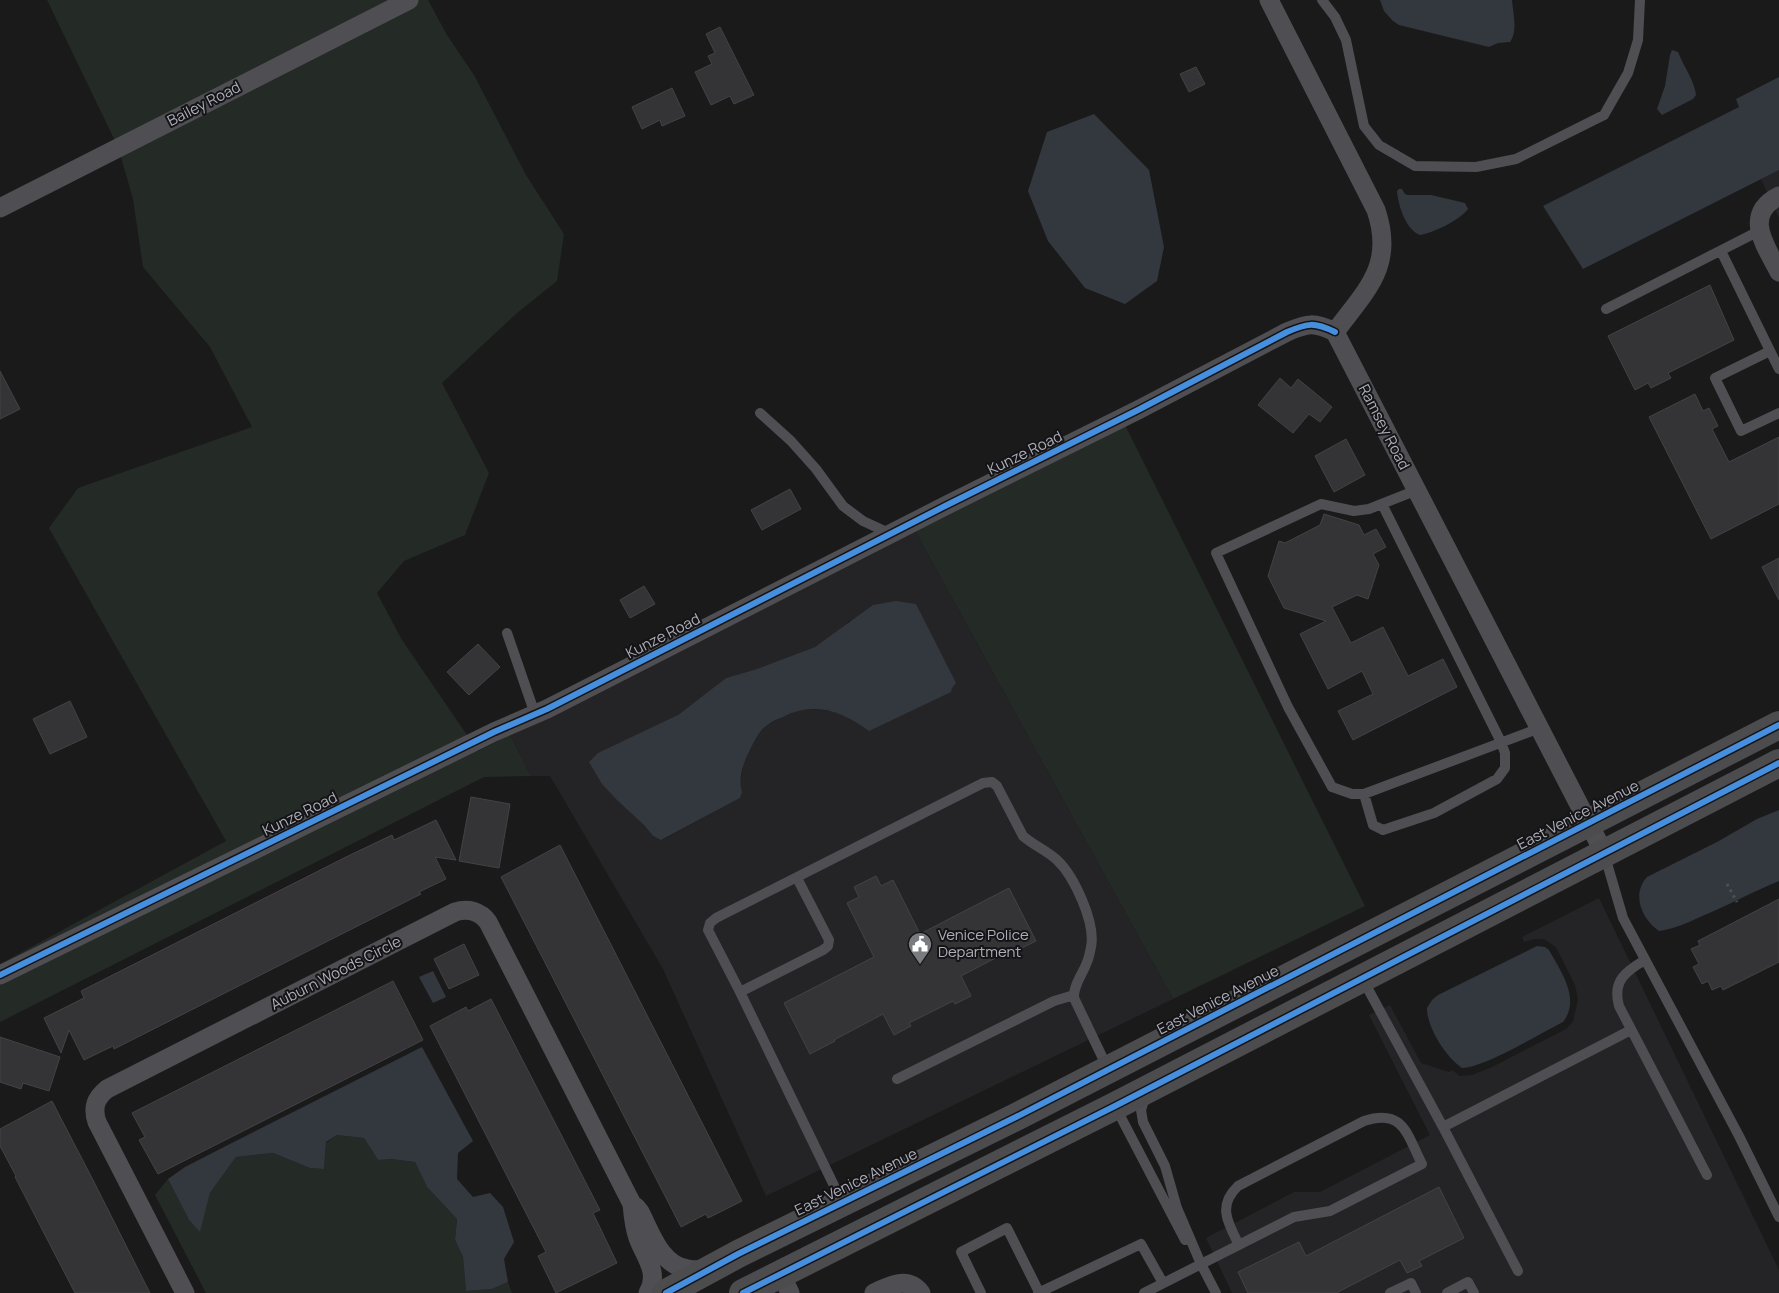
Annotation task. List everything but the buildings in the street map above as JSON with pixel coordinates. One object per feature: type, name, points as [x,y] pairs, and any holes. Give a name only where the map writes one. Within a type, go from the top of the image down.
[{"type":"main road","name":"East Venice Avenue","points":[[666,1293],[738,1254],[1108,1070],[1779,725]]},
{"type":"main road","points":[[743,1293],[786,1283],[1171,1076],[1779,763]]},
{"type":"main road","points":[[1115,1106],[1137,1073],[1150,1064],[1306,983],[1350,946]]},
{"type":"street","name":"Bailey Road","points":[[0,208],[409,0]]},
{"type":"street","points":[[1269,0],[1376,210],[1382,227],[1382,256],[1378,270],[1369,288],[1335,332]]},
{"type":"street","points":[[1779,196],[1769,202],[1759,219],[1759,231],[1779,272]]},
{"type":"street","name":"Kunze Road","points":[[0,976],[494,732],[535,714],[1138,410],[1287,332],[1300,326],[1320,325],[1335,332]]},
{"type":"street","name":"Ramsey Road","points":[[1335,332],[1604,852]]},
{"type":"street","name":"Auburn Woods Circle","points":[[184,1293],[97,1122],[94,1108],[98,1097],[107,1089],[460,910],[475,912],[483,916],[488,922],[632,1204],[640,1212],[662,1253],[670,1263],[682,1269],[703,1270],[738,1254]]},
{"type":"street","name":"Auburn Woods Circle","points":[[632,1204],[635,1229],[652,1269],[652,1283],[648,1293]]},
{"type":"street","points":[[874,1293],[890,1285],[900,1283],[910,1284],[921,1293]]},
{"type":"lane","points":[[1322,0],[1335,17],[1346,40],[1364,126],[1379,145],[1415,166],[1476,167],[1516,160],[1604,115],[1628,73],[1638,40],[1640,0]]},
{"type":"lane","points":[[1606,309],[1759,231]]},
{"type":"lane","points":[[1721,251],[1779,369]]},
{"type":"lane","points":[[1770,351],[1715,378],[1741,431],[1779,413]]},
{"type":"lane","points":[[760,413],[791,441],[816,469],[843,506],[863,521],[891,534]]},
{"type":"lane","points":[[1417,490],[1369,509],[1354,511],[1321,504],[1216,553],[1288,706],[1332,787],[1352,794],[1364,794],[1540,728]]},
{"type":"lane","points":[[1364,794],[1373,825],[1383,830],[1434,813],[1498,779],[1506,768],[1505,753],[1501,742],[1382,504]]},
{"type":"lane","points":[[507,633],[535,714]]},
{"type":"lane","points":[[842,1202],[708,930],[710,923],[716,918],[983,783],[992,782],[997,786],[1022,836],[1042,847],[1058,860],[1076,888],[1085,908],[1092,942],[1087,962],[1074,995],[1108,1070]]},
{"type":"lane","points":[[1604,852],[1624,918],[1739,1136],[1779,1217]]},
{"type":"lane","points":[[740,992],[828,946],[829,940],[797,878]]},
{"type":"lane","points":[[1646,960],[1627,971],[1618,986],[1616,996],[1631,1030],[1707,1175]]},
{"type":"lane","points":[[1362,978],[1518,1271]]},
{"type":"lane","points":[[897,1080],[1054,1001],[1074,995]]},
{"type":"lane","points":[[1443,1127],[1631,1030]]},
{"type":"lane","points":[[1171,1076],[1145,1096],[1141,1110],[1142,1119],[1165,1166],[1177,1208],[1201,1264],[1216,1293]]},
{"type":"lane","points":[[1115,1106],[1178,1227],[1201,1264]]},
{"type":"lane","points":[[1144,1293],[1163,1283],[1239,1245],[1294,1217],[1330,1211],[1422,1164],[1404,1128],[1399,1122],[1385,1117],[1376,1117],[1364,1121],[1238,1186],[1228,1199],[1226,1213],[1227,1221],[1239,1245]]},
{"type":"lane","points":[[981,1293],[961,1252],[1007,1228],[1039,1293],[1142,1244],[1163,1283]]},
{"type":"lane","points":[[1446,1293],[1468,1282],[1474,1293]]},
{"type":"lane","points":[[1390,1293],[1411,1283],[1416,1293]]},
{"type":"path","points":[[1727,884],[1736,902]]},
{"type":"shaded area","points":[[47,0],[428,0],[447,35],[474,75],[526,175],[564,234],[557,281],[517,313],[442,383],[489,473],[465,535],[404,561],[377,593],[402,640],[478,751],[510,735],[531,776],[484,777],[0,1022],[0,964],[226,841],[49,528],[78,488],[252,427],[210,347],[143,267],[133,199],[118,147]]},
{"type":"shaded area","points":[[1380,0],[1512,0],[1514,33],[1510,42],[1498,43],[1489,47],[1399,25],[1384,11]]},
{"type":"shaded area","points":[[1672,50],[1678,52],[1691,79],[1696,95],[1693,99],[1662,115],[1657,109],[1665,86]]},
{"type":"shaded area","points":[[1779,77],[1779,170],[1583,269],[1543,206],[1739,107],[1736,99]]},
{"type":"shaded area","points":[[1094,114],[1149,170],[1164,247],[1157,281],[1125,304],[1085,288],[1048,241],[1028,191],[1047,132]]},
{"type":"shaded area","points":[[1779,170],[1779,218],[1761,179]]},
{"type":"shaded area","points":[[1402,189],[1408,195],[1431,195],[1465,203],[1468,209],[1446,225],[1432,232],[1420,235],[1407,223],[1401,210],[1397,191]]},
{"type":"shaded area","points":[[1118,411],[1365,906],[1173,999],[909,520]]},
{"type":"shaded area","points":[[909,520],[1173,999],[766,1196],[663,969],[550,776],[531,776],[510,735]],"holes":[[[916,604],[933,640],[869,731],[852,718],[831,711],[796,710],[767,725],[758,735],[744,760],[740,798],[662,840],[653,836],[644,825],[657,726],[678,715],[726,678],[757,669],[815,647],[841,630],[849,621]]]},
{"type":"shaded area","points":[[896,601],[916,604],[956,683],[951,692],[869,731],[849,718],[828,710],[817,709],[794,712],[774,721],[766,726],[754,741],[747,756],[741,777],[742,792],[740,798],[661,840],[653,836],[602,784],[589,762],[598,753],[678,715],[726,678],[757,669],[815,647],[873,605]]},
{"type":"shaded area","points":[[1779,810],[1779,881],[1685,924],[1659,931],[1653,926],[1644,914],[1639,899],[1642,884],[1647,877],[1717,842],[1757,819]]},
{"type":"shaded area","points":[[1599,898],[1779,1270],[1779,1293],[1232,1293],[1206,1238],[1294,1192],[1320,1192],[1430,1135],[1369,1015],[1390,1005],[1421,1063],[1449,1072],[1452,1070],[1460,1076],[1472,1075],[1492,1067],[1566,1029],[1573,1022],[1578,999],[1575,985],[1556,947],[1544,939],[1524,942],[1522,937]]},
{"type":"shaded area","points":[[1537,946],[1545,947],[1549,950],[1567,986],[1570,1004],[1563,1022],[1485,1062],[1462,1068],[1450,1057],[1438,1041],[1430,1024],[1427,1008],[1438,995]]},
{"type":"shaded area","points":[[433,971],[446,997],[433,1003],[419,977]]},
{"type":"shaded area","points":[[422,1047],[473,1141],[458,1153],[457,1179],[473,1197],[490,1193],[503,1207],[514,1242],[504,1259],[508,1282],[492,1289],[466,1291],[463,1257],[455,1240],[457,1219],[427,1187],[415,1162],[391,1159],[378,1160],[364,1138],[337,1135],[326,1142],[324,1169],[310,1168],[273,1153],[236,1157],[210,1193],[200,1232],[189,1220],[168,1179],[185,1167]]},
{"type":"shaded area","points":[[337,1135],[364,1138],[378,1160],[391,1159],[415,1162],[427,1187],[457,1219],[455,1240],[463,1257],[466,1291],[492,1289],[508,1282],[512,1293],[206,1293],[155,1195],[168,1179],[189,1220],[200,1231],[210,1193],[236,1157],[273,1153],[310,1168],[324,1169],[326,1143]]},
{"type":"cycle path","points":[[0,975],[494,732],[547,709],[1138,410],[1287,332],[1306,325],[1316,325],[1335,332]]},
{"type":"cycle path","points":[[666,1293],[738,1254],[1016,1117],[1779,725]]},
{"type":"cycle path","points":[[743,1293],[1115,1106],[1779,763]]},
{"type":"place","name":"Venice Police Department","points":[[920,965]]}]
